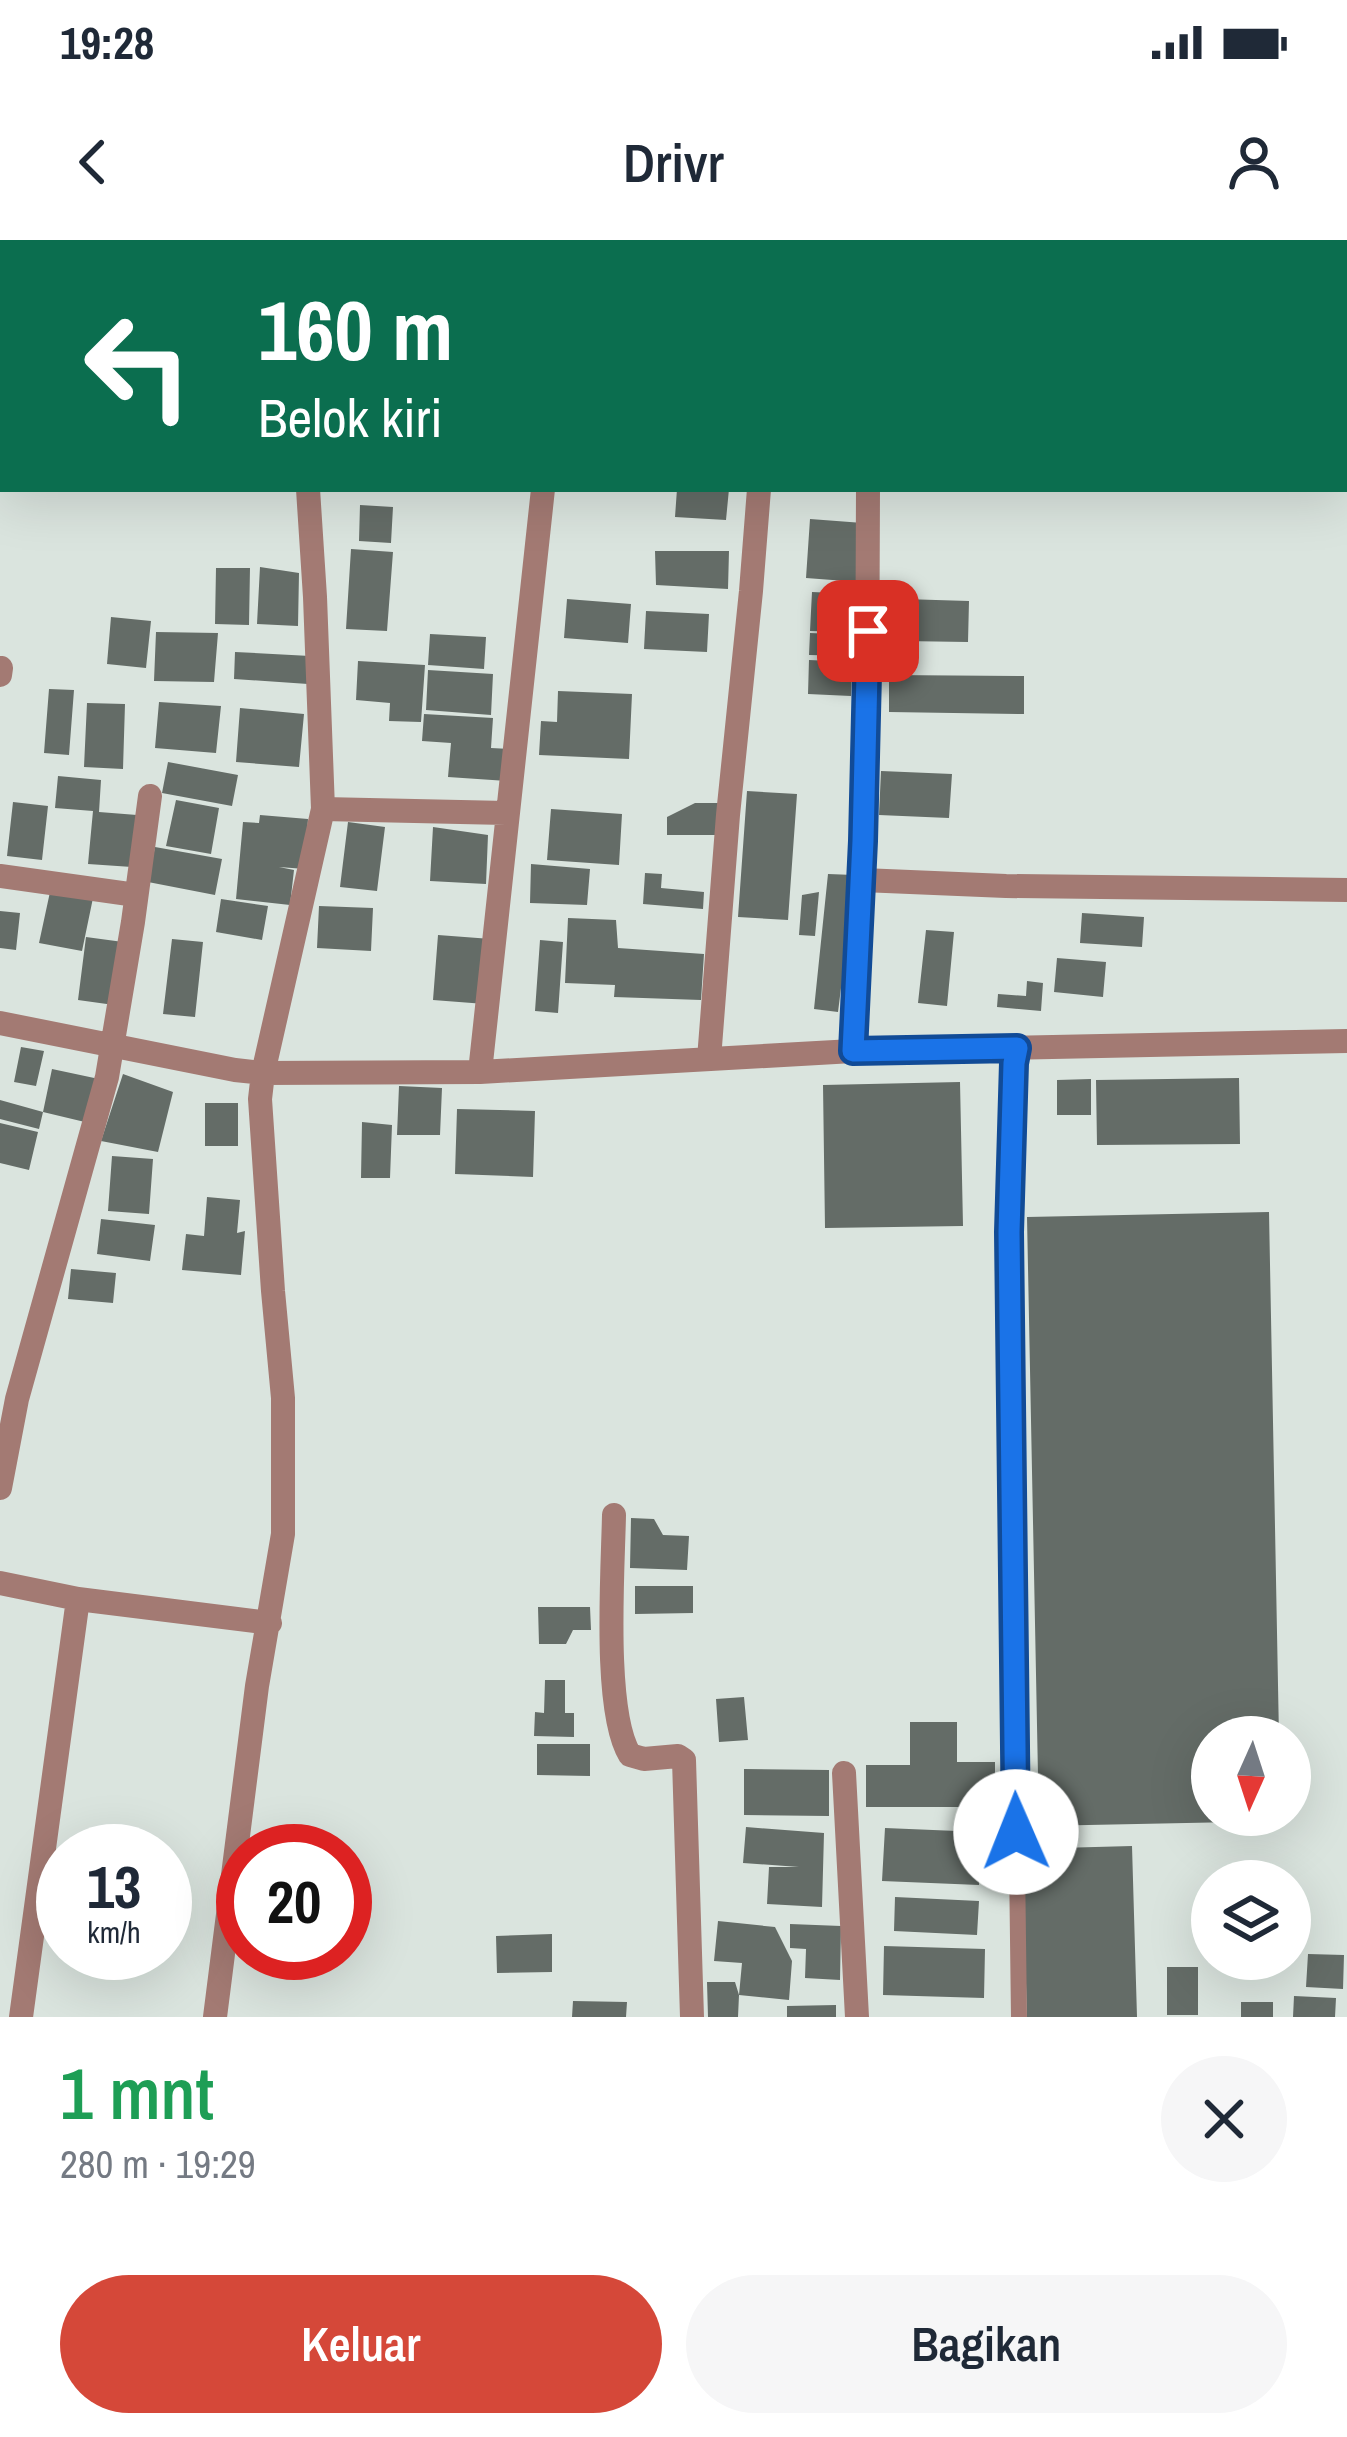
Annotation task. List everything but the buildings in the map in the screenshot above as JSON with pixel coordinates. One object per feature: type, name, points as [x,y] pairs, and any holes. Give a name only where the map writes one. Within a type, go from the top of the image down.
[{"type":"street","points":[[215,2017],[257,1686],[283,1534],[284,1398],[260,1099],[323,809],[308,492]]},
{"type":"street","points":[[480,1072],[542,492]]},
{"type":"street","points":[[709,1059],[759,492]]},
{"type":"street","points":[[853,1051],[867,726],[868,492]]},
{"type":"street","points":[[0,1487],[17,1399],[113,1045],[150,796]]},
{"type":"street","points":[[323,809],[506,813]]},
{"type":"street","points":[[0,877],[136,895]]},
{"type":"street","points":[[862,880],[1347,890]]},
{"type":"street","points":[[0,1023],[263,1073],[480,1072],[853,1051],[1347,1041]]},
{"type":"street","points":[[614,1515],[612,1596],[620,1735],[630,1755],[684,1760],[692,2017]]},
{"type":"street","points":[[0,1583],[78,1599],[269,1623]]},
{"type":"street","points":[[21,2017],[78,1599]]},
{"type":"street","points":[[844,1773],[857,2017]]},
{"type":"lane","points":[[1017,1048],[1009,1232],[1019,2017]]},
{"type":"route","points":[[868,631],[853,1051],[1017,1048],[1009,1232],[1016,1832]]}]
